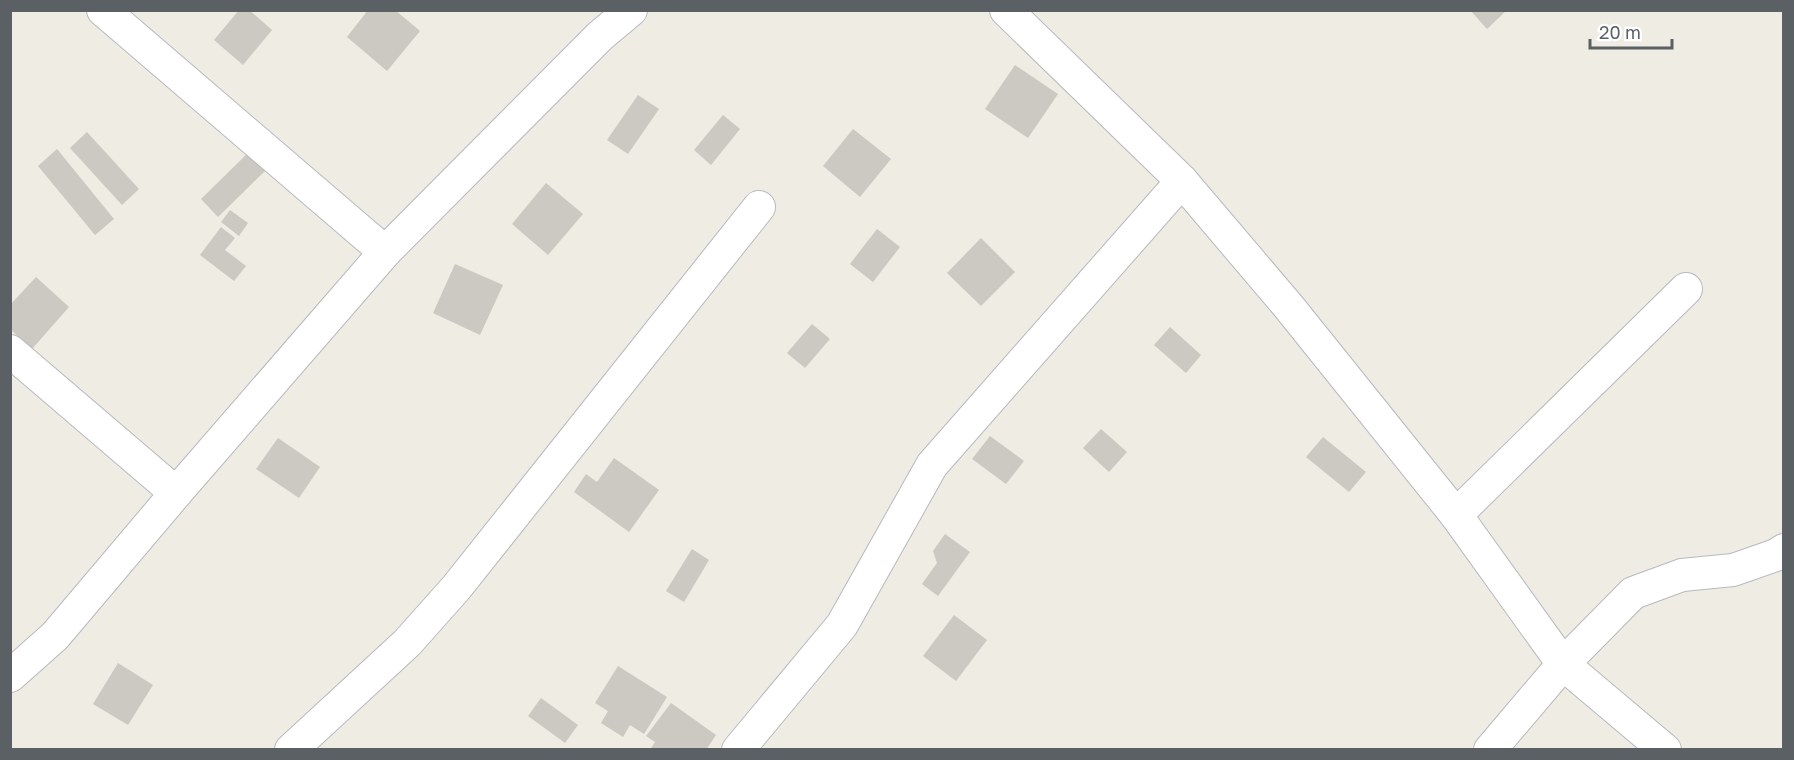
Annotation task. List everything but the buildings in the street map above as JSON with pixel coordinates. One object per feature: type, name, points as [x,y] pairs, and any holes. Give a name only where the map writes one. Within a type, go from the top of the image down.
[{"type":"street","points":[[102,10],[385,252]]},
{"type":"street","points":[[10,676],[55,636],[385,252],[600,36],[631,10]]},
{"type":"street","points":[[1006,10],[1182,181],[1289,307],[1456,515],[1563,664],[1665,750]]},
{"type":"street","points":[[738,750],[842,624],[932,465],[1182,181]]},
{"type":"street","points":[[291,750],[407,643],[456,588],[759,207]]},
{"type":"street","points":[[1456,515],[1686,289]]},
{"type":"street","points":[[10,351],[176,493]]},
{"type":"street","points":[[1490,750],[1563,664],[1633,593],[1682,575],[1732,570],[1784,550]]}]
